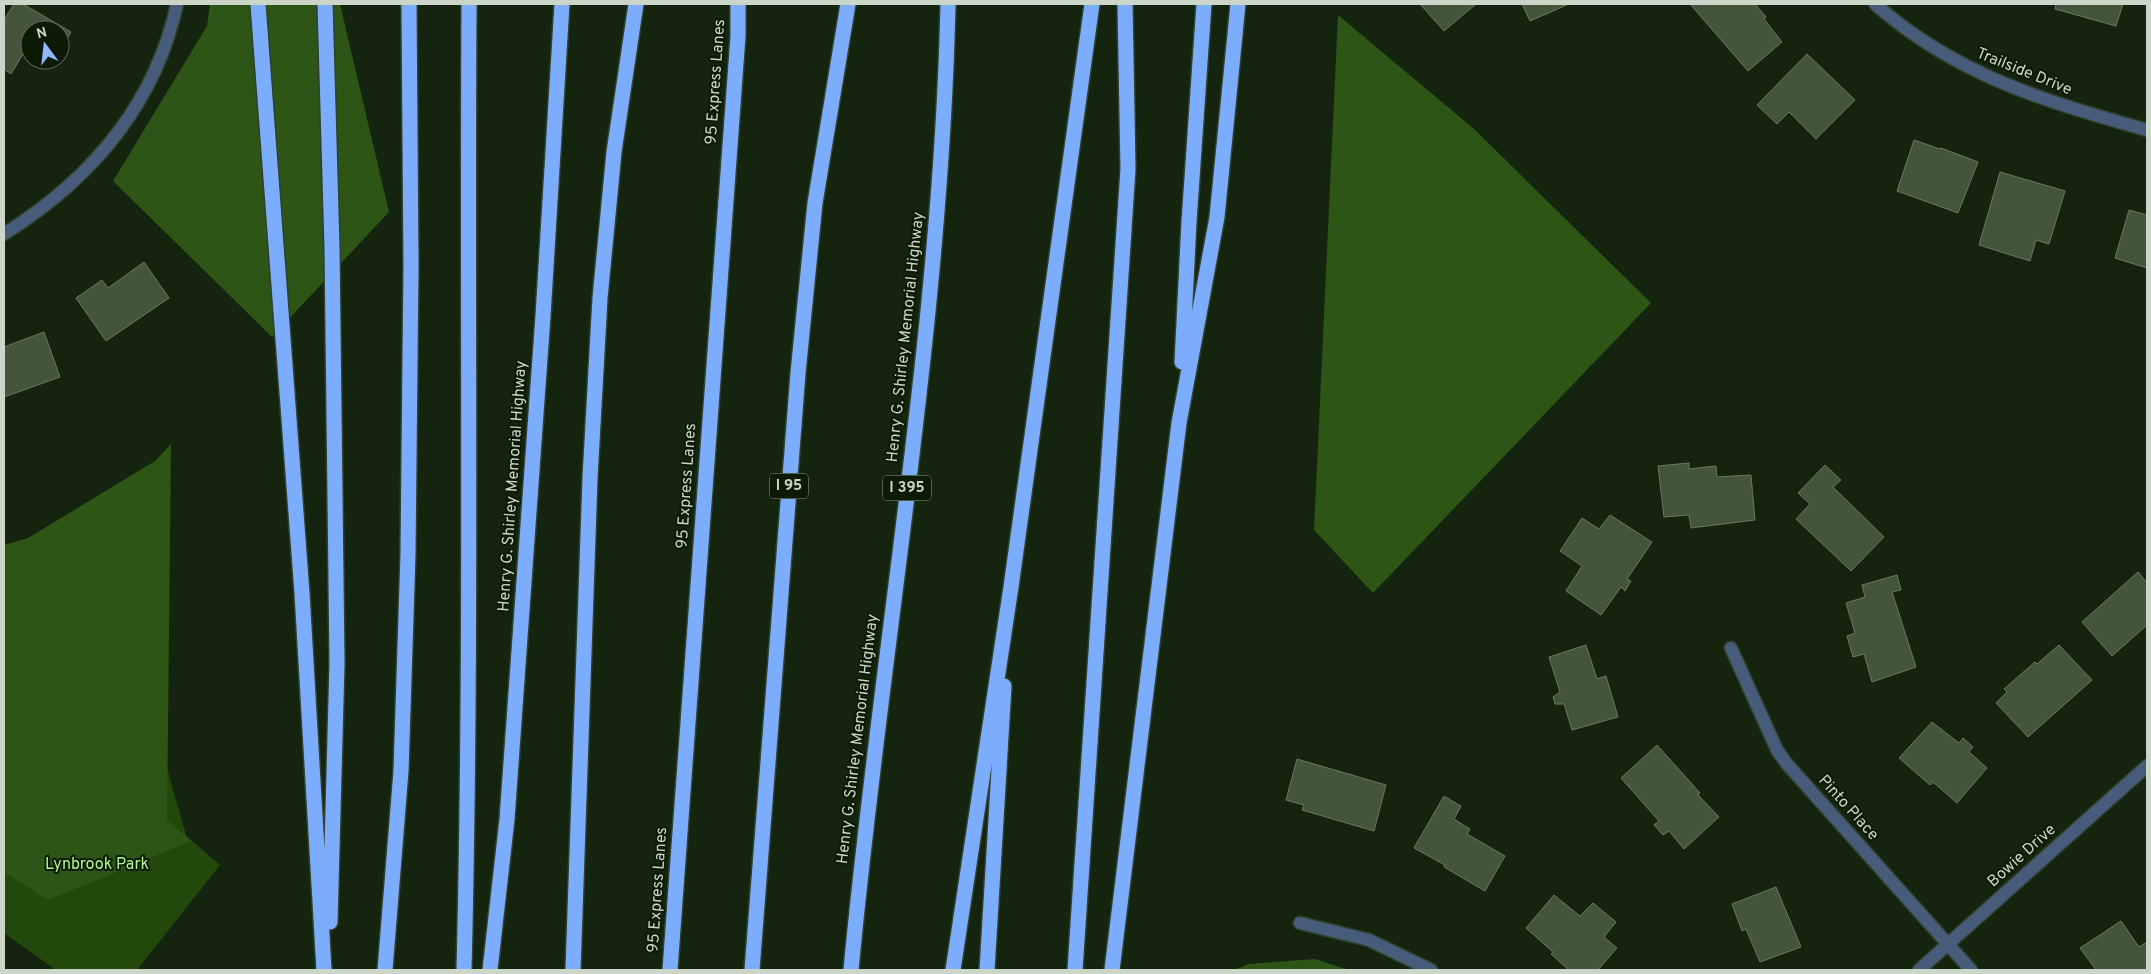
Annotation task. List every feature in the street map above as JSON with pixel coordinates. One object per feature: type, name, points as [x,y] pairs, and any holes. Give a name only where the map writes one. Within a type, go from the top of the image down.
[{"type":"highway","points":[[258,4],[301,584],[324,970]]},
{"type":"highway","points":[[325,4],[332,247],[336,663],[328,970]]},
{"type":"highway","points":[[385,970],[401,771],[408,554],[411,265],[408,4]]},
{"type":"highway","points":[[464,970],[469,770],[469,4]]},
{"type":"highway","name":"Henry G. Shirley Memorial Highway","points":[[490,970],[507,819],[543,316],[562,4]]},
{"type":"highway","points":[[573,970],[590,478],[600,298],[614,152],[636,4]]},
{"type":"highway","name":"95 Express Lanes","points":[[670,970],[737,46],[738,4]]},
{"type":"highway","name":"I 95","points":[[752,970],[798,373],[815,203],[848,4]]},
{"type":"highway","name":"Henry G. Shirley Memorial Highway","points":[[850,970],[862,854],[923,356],[940,191],[948,4]]},
{"type":"highway","points":[[952,970],[1011,587],[1092,4]]},
{"type":"highway","points":[[1075,970],[1128,169],[1125,4]]},
{"type":"highway","points":[[1179,423],[1189,222],[1204,4]]},
{"type":"highway","points":[[1112,970],[1179,423],[1217,217],[1238,4]]},
{"type":"highway","points":[[986,970],[1011,587]]},
{"type":"street","points":[[4,234],[50,202],[90,166],[117,135],[142,98],[159,63],[172,27],[177,4]]},
{"type":"street","name":"Trailside Drive","points":[[1875,4],[1935,49],[1990,79],[2054,103],[2147,130]]},
{"type":"street","name":"Pinto Place","points":[[1731,648],[1777,750],[1787,764],[1971,970]]},
{"type":"street","name":"Bowie Drive","points":[[1919,970],[2147,766]]},
{"type":"street","points":[[1300,923],[1369,940],[1431,970]]},
{"type":"green space","points":[[210,4],[340,4],[389,212],[272,337],[113,181],[207,26]]},
{"type":"green space","points":[[1338,15],[1473,128],[1651,303],[1373,593],[1314,530]]},
{"type":"green space","name":"Lynbrook Park","points":[[171,444],[167,820],[192,841],[48,900],[4,872],[4,545],[28,538],[155,461]]},
{"type":"green space","name":"Lynbrook Park","points":[[100,534],[188,842],[192,841],[220,865],[137,970],[56,970],[4,933],[4,559]]},
{"type":"green space","points":[[1315,959],[1349,970],[1235,970],[1248,964]]},
{"type":"building","points":[[14,4],[23,4],[50,20],[20,20],[20,59],[11,74],[4,69],[4,20]]},
{"type":"building","points":[[1420,4],[1476,4],[1444,31]]},
{"type":"building","points":[[1522,4],[1569,4],[1530,21]]},
{"type":"building","points":[[1690,4],[1755,4],[1782,42],[1748,71]]},
{"type":"building","points":[[2056,4],[2123,4],[2116,26],[2055,9]]},
{"type":"building","points":[[1807,54],[1855,100],[1816,139],[1789,112],[1777,124],[1757,105]]},
{"type":"building","points":[[1914,140],[1978,162],[1958,213],[1897,191]]},
{"type":"building","points":[[2000,172],[2065,191],[2049,244],[2036,240],[2030,261],[1979,245]]},
{"type":"building","points":[[2129,210],[2147,215],[2147,268],[2115,258]]},
{"type":"building","points":[[144,262],[169,298],[106,341],[76,298],[102,280],[108,288]]},
{"type":"building","points":[[44,332],[60,377],[4,397],[4,347]]},
{"type":"building","points":[[1689,463],[1689,469],[1716,466],[1717,477],[1751,475],[1755,520],[1691,528],[1689,515],[1664,517],[1658,466]]},
{"type":"building","points":[[1825,465],[1841,480],[1833,487],[1884,537],[1851,571],[1796,519],[1810,504],[1798,493]]},
{"type":"building","points":[[1610,515],[1652,542],[1627,579],[1631,581],[1625,591],[1621,587],[1601,615],[1566,591],[1582,566],[1560,551],[1582,518],[1599,529]]},
{"type":"building","points":[[2138,572],[2147,583],[2147,625],[2112,656],[2082,622]]},
{"type":"building","points":[[1897,575],[1901,590],[1892,592],[1916,667],[1872,682],[1864,654],[1853,657],[1847,636],[1855,633],[1846,603],[1865,597],[1862,585]]},
{"type":"building","points":[[1586,645],[1597,679],[1606,676],[1618,717],[1572,730],[1564,704],[1555,704],[1553,697],[1560,692],[1549,657]]},
{"type":"building","points":[[2059,645],[2092,680],[2028,737],[1996,703],[2007,692],[2004,689],[2035,662],[2037,664]]},
{"type":"building","points":[[1932,722],[1959,743],[1963,738],[1973,747],[1969,752],[1987,768],[1957,803],[1933,782],[1930,785],[1899,758]]},
{"type":"building","points":[[1657,745],[1700,793],[1698,795],[1719,817],[1684,849],[1669,831],[1663,835],[1654,825],[1659,821],[1621,778]]},
{"type":"building","points":[[1297,759],[1386,785],[1374,831],[1302,810],[1304,805],[1286,800]]},
{"type":"building","points":[[1444,796],[1461,806],[1454,819],[1470,829],[1467,834],[1505,856],[1485,891],[1444,867],[1445,865],[1414,848]]},
{"type":"building","points":[[1776,887],[1801,947],[1760,962],[1746,929],[1742,931],[1732,904]]},
{"type":"building","points":[[1554,895],[1580,916],[1593,903],[1616,922],[1604,937],[1617,948],[1598,970],[1569,970],[1551,954],[1553,952],[1526,928]]},
{"type":"building","points":[[2121,921],[2139,947],[2147,942],[2147,970],[2096,970],[2080,948]]}]
